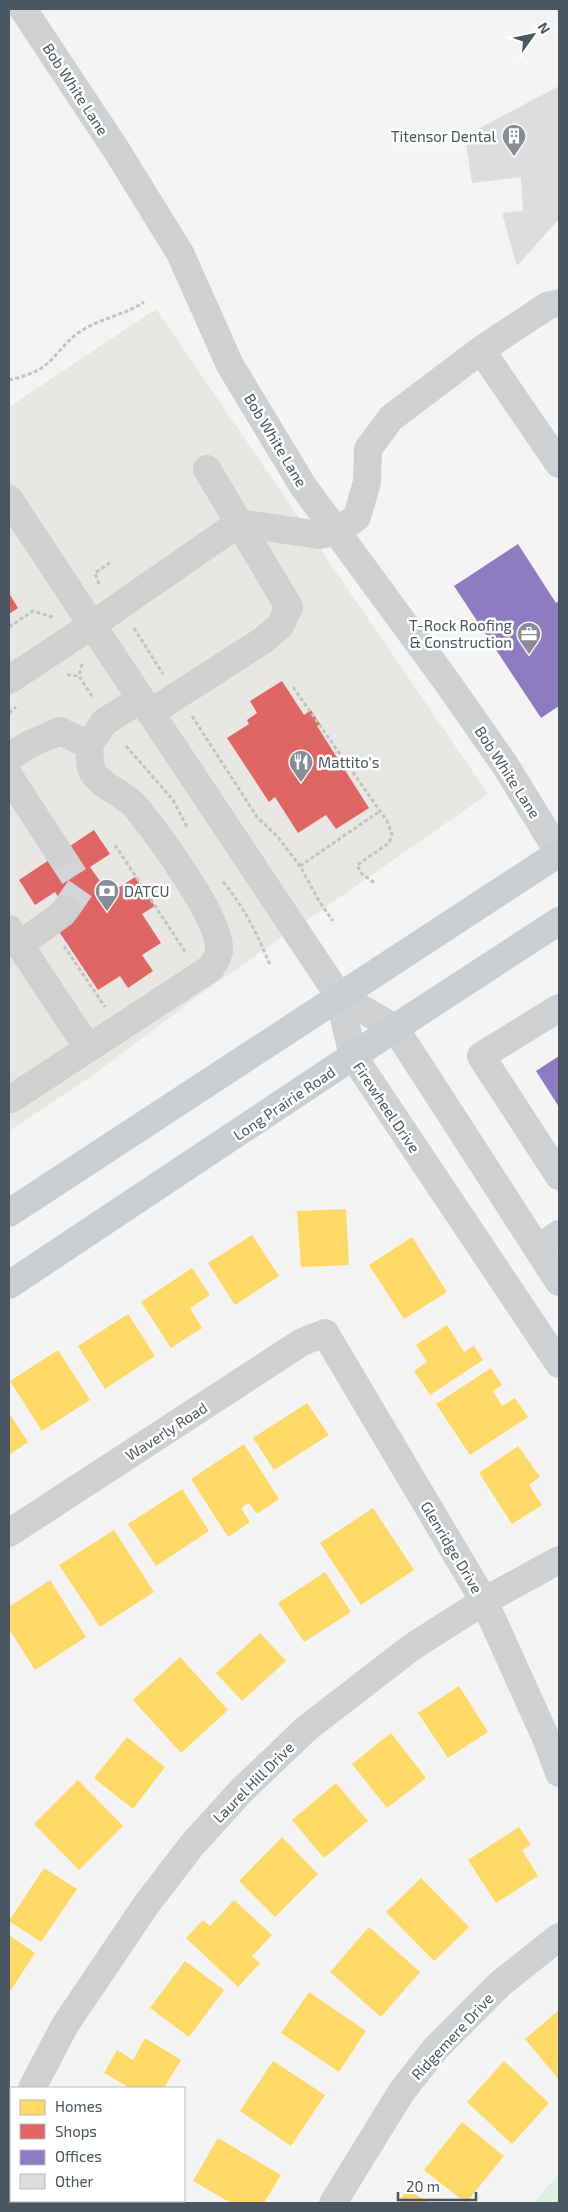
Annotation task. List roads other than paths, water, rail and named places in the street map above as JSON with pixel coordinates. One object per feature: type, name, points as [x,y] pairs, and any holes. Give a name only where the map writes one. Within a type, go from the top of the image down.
[{"type":"main road","points":[[9,1213],[559,853]]},
{"type":"main road","name":"Long Prairie Road","points":[[9,1286],[395,1028],[557,927]]},
{"type":"street","name":"Bob White Lane","points":[[23,9],[117,151],[180,253],[230,365],[303,486],[500,757],[559,853]]},
{"type":"street","points":[[9,680],[239,523],[320,536],[337,532],[357,517],[367,482],[368,449],[391,418],[481,350],[547,306],[559,303]]},
{"type":"street","points":[[481,350],[559,464]]},
{"type":"street","points":[[10,1098],[211,968],[219,951],[216,934],[209,914],[199,896],[135,806],[109,787],[92,771],[89,745],[104,722],[178,695],[262,641],[280,626],[289,608],[207,468]]},
{"type":"street","points":[[9,499],[339,996],[395,1028],[549,1241],[559,1282]]},
{"type":"street","points":[[9,757],[30,744],[60,731],[89,745]]},
{"type":"street","points":[[9,776],[60,853]]},
{"type":"street","points":[[66,909],[62,914],[14,937],[88,1048]]},
{"type":"street","name":"Firewheel Drive","points":[[339,996],[353,1056],[559,1364]]},
{"type":"street","points":[[559,1008],[481,1056],[559,1176]]},
{"type":"street","name":"Waverly Road","points":[[9,1533],[302,1342],[325,1333]]},
{"type":"street","name":"Glenridge Drive","points":[[325,1333],[484,1600],[546,1738],[559,1772]]},
{"type":"street","name":"Laurel Hill Drive","points":[[33,2087],[65,2025],[146,1905],[192,1845],[236,1796],[307,1728],[412,1648],[484,1600],[559,1560]]},
{"type":"street","name":"Ridgemere Drive","points":[[333,2203],[402,2091],[436,2048],[501,1983],[559,1937]]},
{"type":"tunnel","points":[[59,853],[81,887],[66,909]]},
{"type":"place","name":"Titensor Dental","points":[[514,157]]},
{"type":"place","name":"T-Rock Roofing & Construction","points":[[529,655]]},
{"type":"place","name":"Mattito's","points":[[301,783]]},
{"type":"place","name":"DATCU","points":[[107,912]]}]
